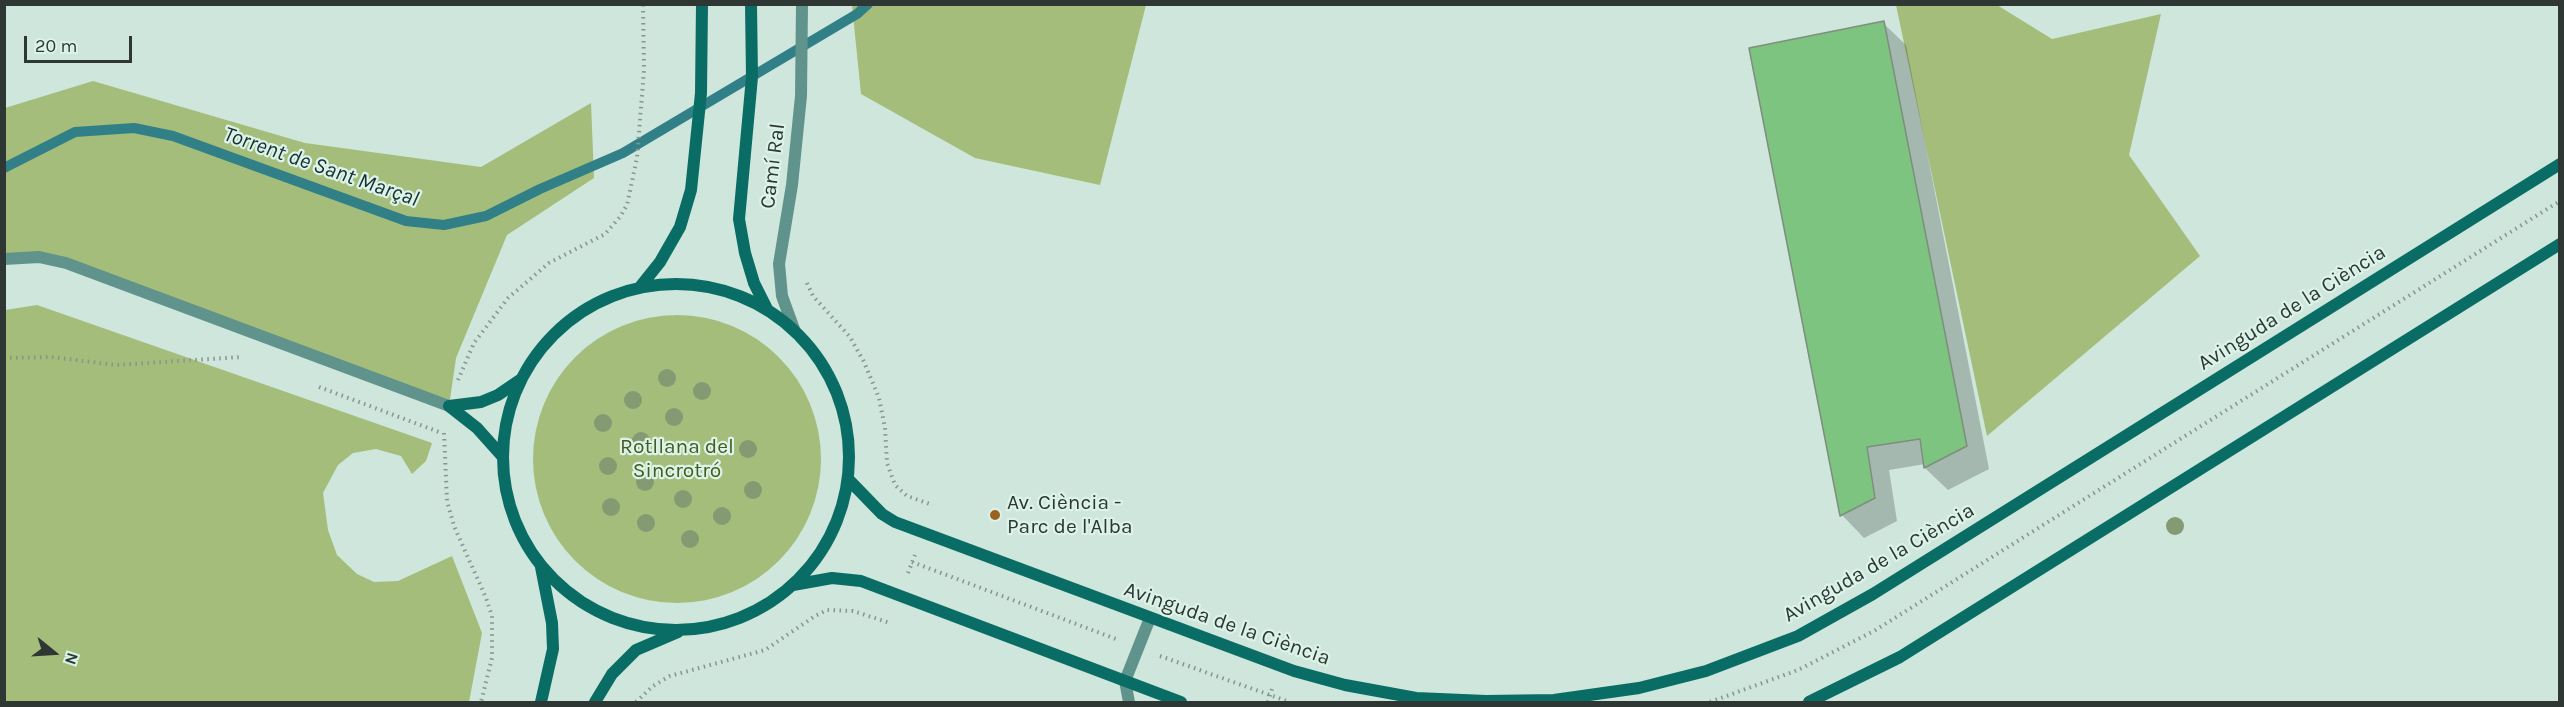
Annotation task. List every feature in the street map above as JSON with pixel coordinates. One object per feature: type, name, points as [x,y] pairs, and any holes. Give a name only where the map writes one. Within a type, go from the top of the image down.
[{"type":"street","points":[[640,287],[660,262],[680,227],[691,190],[698,135],[702,4]]},
{"type":"street","points":[[752,4],[752,77],[739,219],[754,283],[767,309]]},
{"type":"street","name":"Camí Ral","points":[[794,329],[782,296],[779,264],[792,185],[801,96],[802,4]]},
{"type":"street","name":"Avinguda de la Ciència","points":[[848,479],[882,514],[895,522],[1294,671],[1345,685],[1416,698],[1486,701],[1554,700],[1639,688],[1706,671],[1798,636],[1873,594],[2559,164]]},
{"type":"street","points":[[1809,702],[1900,657],[2559,244]]},
{"type":"street","points":[[4,259],[39,257],[66,263],[449,406],[477,428],[503,457]]},
{"type":"street","points":[[595,702],[612,674],[636,650],[682,631],[722,625],[748,615],[777,599],[792,586],[811,566],[830,537],[838,519],[848,479],[848,432],[839,398],[817,356],[794,329],[767,309],[737,295],[705,286],[672,284],[640,287],[604,300],[570,320],[543,346],[522,379],[508,417],[503,457],[507,496],[526,544],[541,565],[569,594],[604,615],[642,627],[682,631]]},
{"type":"street","points":[[449,406],[481,402],[498,396],[522,379]]},
{"type":"street","points":[[541,565],[552,623],[554,649],[541,702]]},
{"type":"street","points":[[792,586],[832,578],[861,581],[1181,702]]},
{"type":"street","points":[[1129,702],[1125,681],[1150,618]]},
{"type":"path","points":[[457,382],[474,344],[508,298],[549,263],[592,241],[613,227],[627,205],[637,158],[644,70],[643,4]]},
{"type":"path","points":[[1710,702],[1738,694],[1798,670],[1864,637],[2559,201]]},
{"type":"path","points":[[805,279],[813,296],[850,337],[864,362],[879,398],[885,428],[887,463],[895,485],[907,496],[933,506]]},
{"type":"path","points":[[231,353],[252,362]]},
{"type":"path","points":[[4,358],[51,357],[116,365],[241,357]]},
{"type":"path","points":[[318,387],[444,434]]},
{"type":"path","points":[[445,428],[447,501],[454,526],[492,616],[494,636],[492,658],[481,702]]},
{"type":"path","points":[[2081,493],[2090,507]]},
{"type":"path","points":[[912,562],[1097,632]]},
{"type":"path","points":[[636,702],[653,686],[670,676],[765,650],[827,610],[853,611],[890,623]]},
{"type":"path","points":[[1175,661],[1269,697],[1290,702]]},
{"type":"path","name":"Avinguda de la Ciència","points":[[1268,702],[1274,684]]},
{"type":"green space","points":[[852,5],[1146,5],[1100,185],[975,158],[861,94]]},
{"type":"green space","points":[[1896,5],[1997,5],[2052,39],[2161,14],[2129,155],[2200,256],[1987,436]]},
{"type":"green space","points":[[93,81],[305,143],[481,167],[591,103],[594,178],[507,235],[456,358],[449,406],[66,263],[5,259],[5,108]]},
{"type":"green space","points":[[37,305],[432,443],[426,461],[412,474],[401,456],[376,449],[353,453],[338,465],[323,493],[328,530],[337,555],[357,574],[374,582],[398,581],[452,556],[482,633],[469,702],[5,702],[5,310]]},
{"type":"green space","name":"Rotllana del Sincrotró","points":[[663,315],[691,315],[719,321],[745,332],[769,347],[789,367],[804,391],[815,417],[821,445],[819,487],[804,527],[789,551],[769,571],[745,586],[719,597],[691,603],[663,603],[635,597],[609,586],[585,571],[565,551],[550,527],[539,501],[533,473],[533,445],[539,417],[550,391],[565,367],[585,347],[609,332],[635,321]]},
{"type":"building","points":[[1884,21],[1967,446],[1924,468],[1920,439],[1867,447],[1875,498],[1840,516],[1749,48]]},
{"type":"waterway","name":"Torrent de Sant Marçal","points":[[4,168],[75,132],[134,128],[173,136],[406,221],[444,225],[486,216],[540,189],[623,153],[857,14],[868,4]]},
{"type":"place","name":"Av. Ciència - Parc de l'Alba","points":[[995,515]]}]
